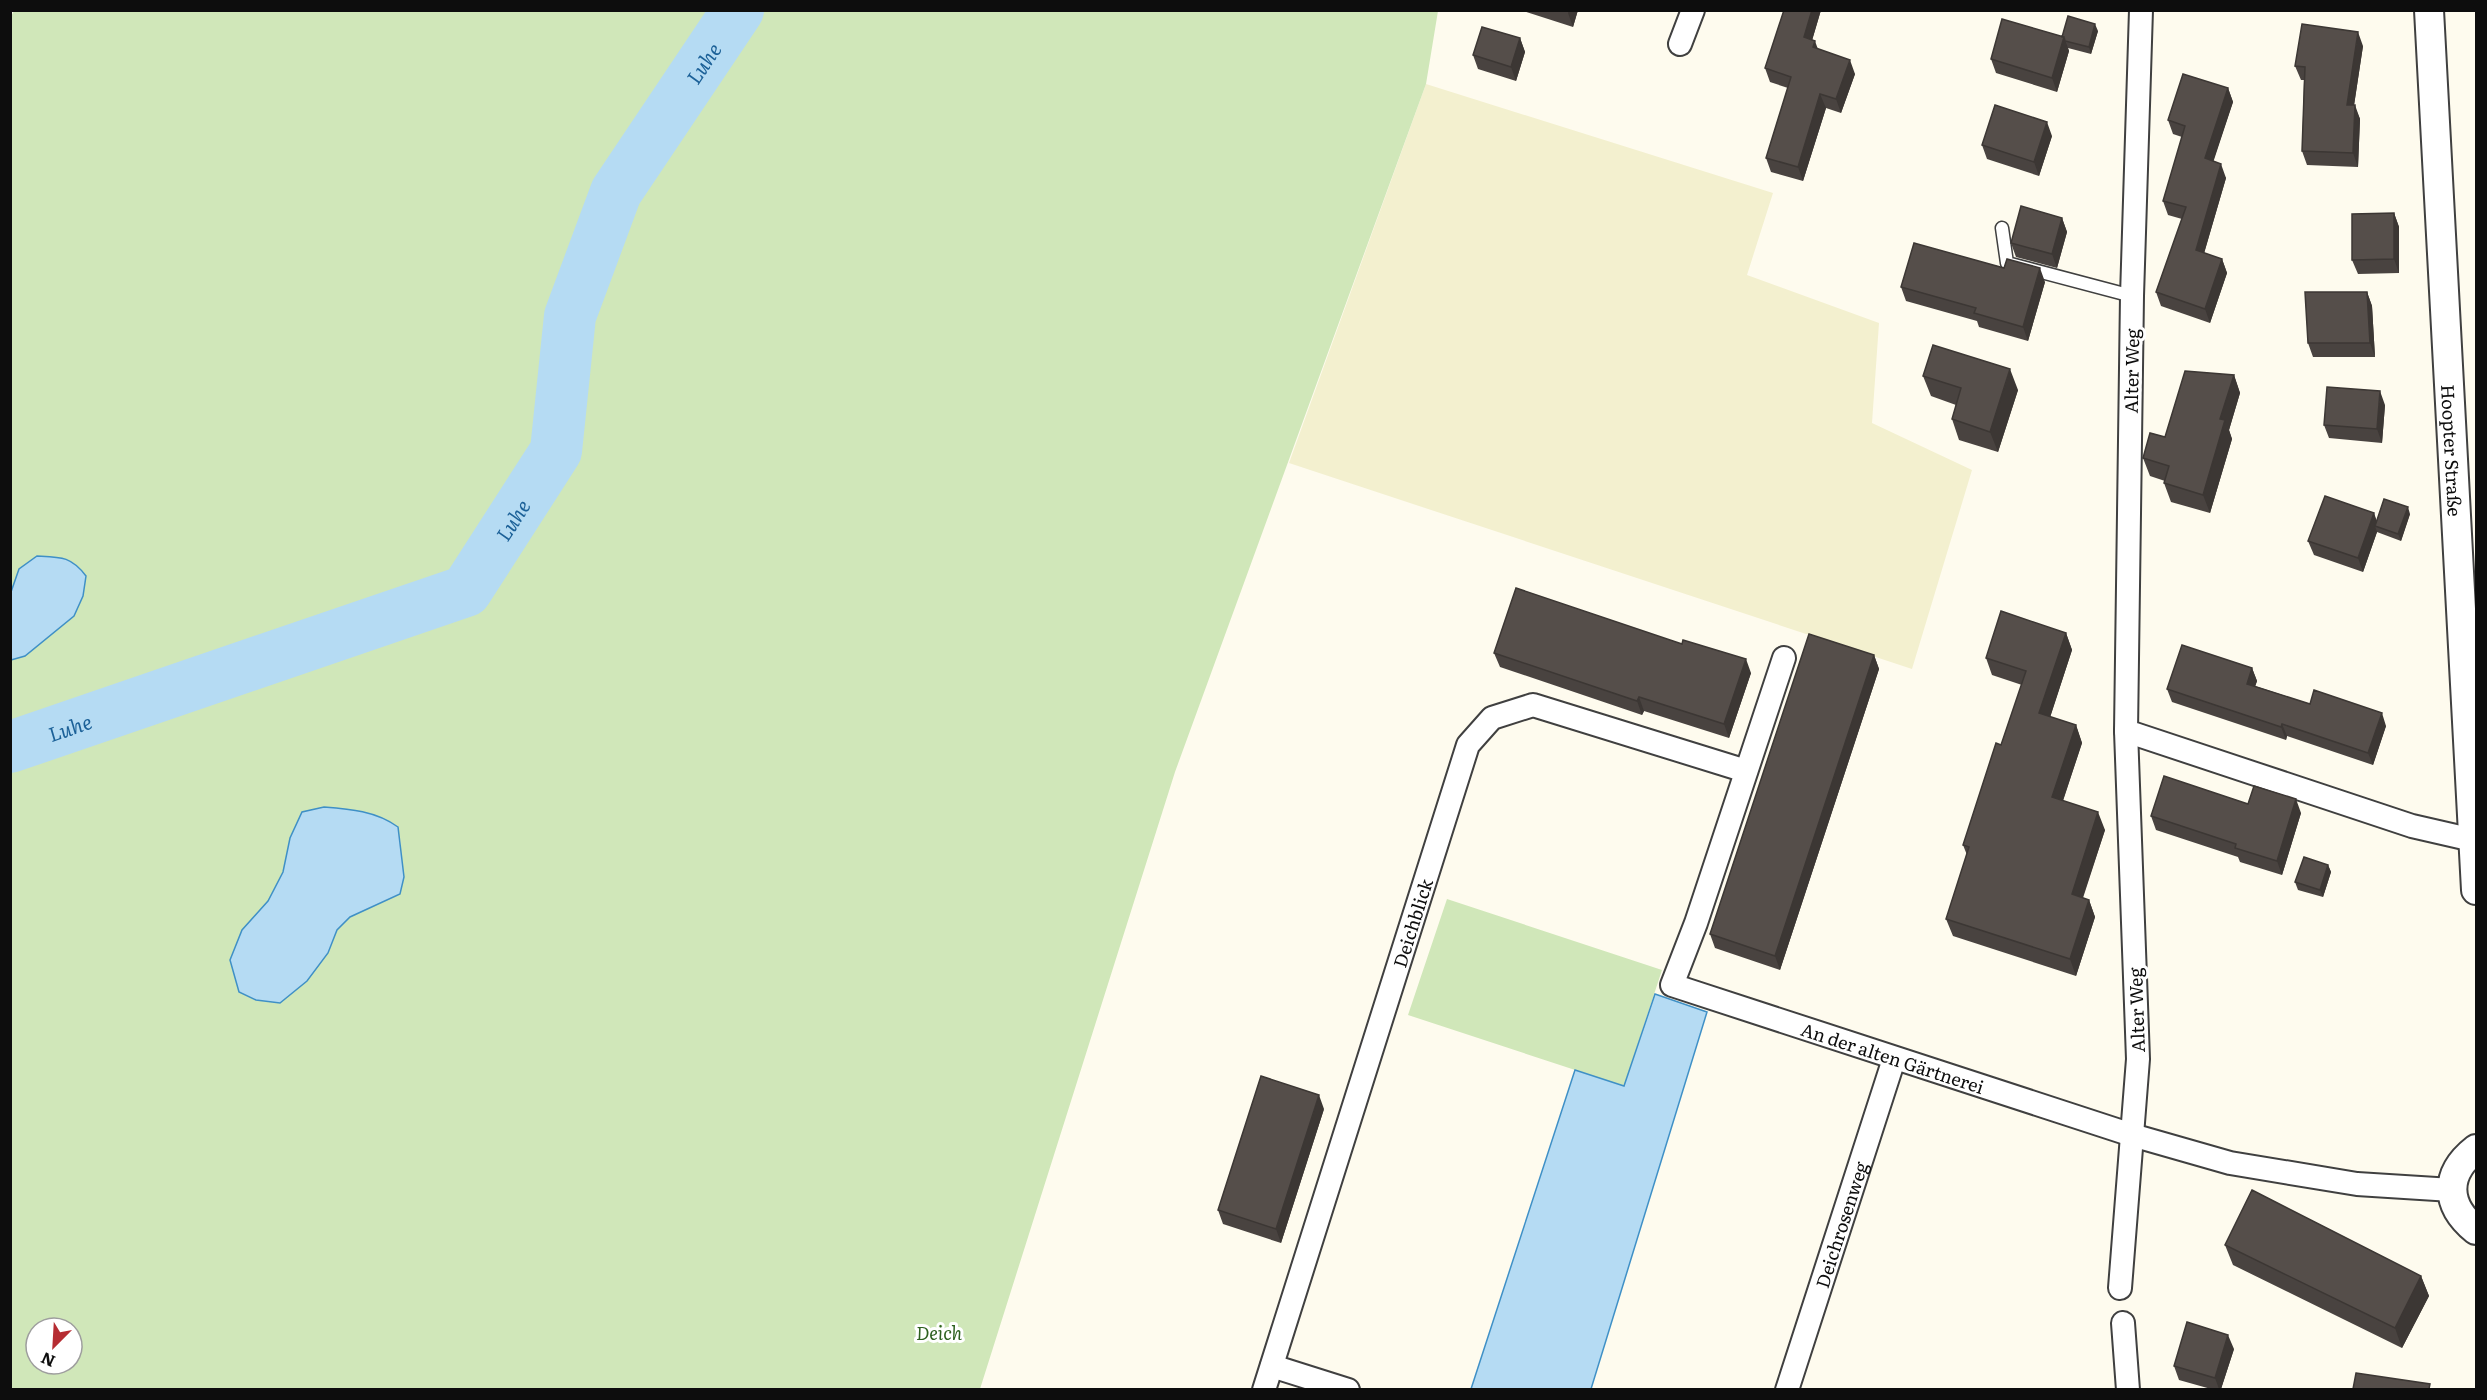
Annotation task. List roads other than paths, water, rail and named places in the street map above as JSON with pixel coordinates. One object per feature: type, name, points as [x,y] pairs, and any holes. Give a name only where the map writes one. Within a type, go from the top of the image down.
[{"type":"street","points":[[1680,44],[1693,10]]},
{"type":"street","name":"Alter Weg","points":[[2120,1288],[2138,1059],[2126,731],[2132,296],[2141,10]]},
{"type":"street","name":"Hoopter Straße","points":[[2430,10],[2476,890]]},
{"type":"street","name":"An der alten Gärtnerei","points":[[1784,658],[1696,923],[1672,986],[2132,1135],[2230,1163],[2357,1184],[2452,1190]]},
{"type":"street","name":"Deichblick","points":[[1264,1389],[1468,745],[1492,718],[1533,705],[1746,771]]},
{"type":"street","points":[[2126,731],[2412,826],[2473,840]]},
{"type":"street","name":"Deichrosenweg","points":[[1788,1389],[1894,1059]]},
{"type":"street","points":[[2476,1149],[2464,1159],[2455,1173],[2452,1190],[2455,1206],[2464,1220],[2476,1230]]},
{"type":"street","points":[[2123,1323],[2128,1389]]},
{"type":"street","points":[[1272,1366],[1348,1389]]},
{"type":"lane","points":[[2002,228],[2007,263],[2132,296]]},
{"type":"water","points":[[37,556],[59,557],[81,569],[86,576],[83,596],[74,616],[25,656],[11,660],[11,592],[19,569]]},
{"type":"water","points":[[324,807],[372,814],[398,827],[404,877],[400,894],[350,917],[337,930],[328,953],[307,981],[280,1003],[256,1000],[239,992],[230,960],[242,930],[268,901],[283,872],[290,838],[302,812]]},
{"type":"water","points":[[1655,994],[1707,1012],[1591,1389],[1471,1389],[1575,1070],[1624,1086]]},
{"type":"waterway","name":"Luhe","points":[[10,747],[466,591],[556,451],[570,316],[616,192],[738,10]]},
{"type":"park label","name":"Deich","points":[[939,1332]]}]
